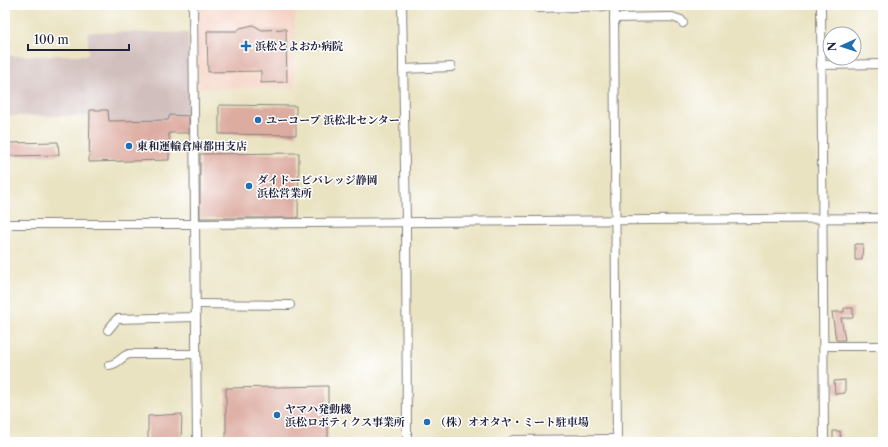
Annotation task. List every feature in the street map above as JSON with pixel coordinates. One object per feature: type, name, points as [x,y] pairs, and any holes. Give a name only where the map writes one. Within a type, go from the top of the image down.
[{"type":"street","points":[[193,5],[197,442]]},
{"type":"street","points":[[402,5],[406,222],[407,442]]},
{"type":"street","points":[[512,440],[617,441],[614,6],[538,8],[538,5]]},
{"type":"street","points":[[821,5],[824,442]]},
{"type":"street","points":[[614,18],[672,17],[681,20],[683,23]]},
{"type":"street","points":[[821,65],[883,64]]},
{"type":"street","points":[[403,69],[451,67]]},
{"type":"street","points":[[5,224],[195,224],[883,218]]},
{"type":"street","points":[[196,304],[290,305]]},
{"type":"street","points":[[108,330],[117,319],[196,317]]},
{"type":"street","points":[[824,346],[883,346]]},
{"type":"street","points":[[109,365],[116,364],[124,356],[129,354],[196,354]]},
{"type":"shaded area","name":"浜松とよおか病院","points":[[197,5],[295,5],[295,88],[197,88]]},
{"type":"shaded area","points":[[88,32],[188,33],[190,133],[169,133],[169,160],[89,162],[89,116],[5,116],[5,56],[88,55]]},
{"type":"building","points":[[253,25],[262,30],[286,29],[287,82],[261,83],[261,71],[208,72],[207,31],[237,31],[240,28]]},
{"type":"building","name":"ユーコープ 浜松北センター","points":[[219,105],[296,106],[296,135],[219,134]]},
{"type":"building","name":"東和運輸倉庫都田支店","points":[[90,110],[108,110],[109,121],[168,120],[170,115],[189,116],[189,133],[169,133],[169,160],[89,162]]},
{"type":"building","points":[[58,142],[59,155],[8,156],[8,143]]},
{"type":"building","name":"ダイドービバレッジ静岡 浜松営業所","points":[[299,153],[298,218],[200,218],[200,154]]},
{"type":"building","points":[[855,244],[863,244],[862,260],[855,260]]},
{"type":"building","points":[[844,308],[853,308],[853,318],[841,318],[845,340],[836,340],[832,312],[844,312]]},
{"type":"building","points":[[845,380],[845,393],[835,394],[834,381]]},
{"type":"building","name":"ヤマハ発動機 浜松ロボティクス事業所","points":[[328,386],[328,442],[226,442],[226,388]]},
{"type":"building","points":[[182,414],[181,442],[148,442],[148,416]]},
{"type":"building","points":[[833,431],[840,431],[841,442],[833,442]]},
{"type":"place","name":"浜松とよおか病院","points":[[246,46]]},
{"type":"place","name":"ユーコープ 浜松北センター","points":[[258,120]]},
{"type":"place","name":"東和運輸倉庫都田支店","points":[[129,146]]},
{"type":"place","name":"ダイドービバレッジ静岡 浜松営業所","points":[[249,186]]},
{"type":"place","name":"ヤマハ発動機 浜松ロボティクス事業所","points":[[277,415]]},
{"type":"place","name":"（株）オオタヤ・ミート駐車場","points":[[427,422]]}]
